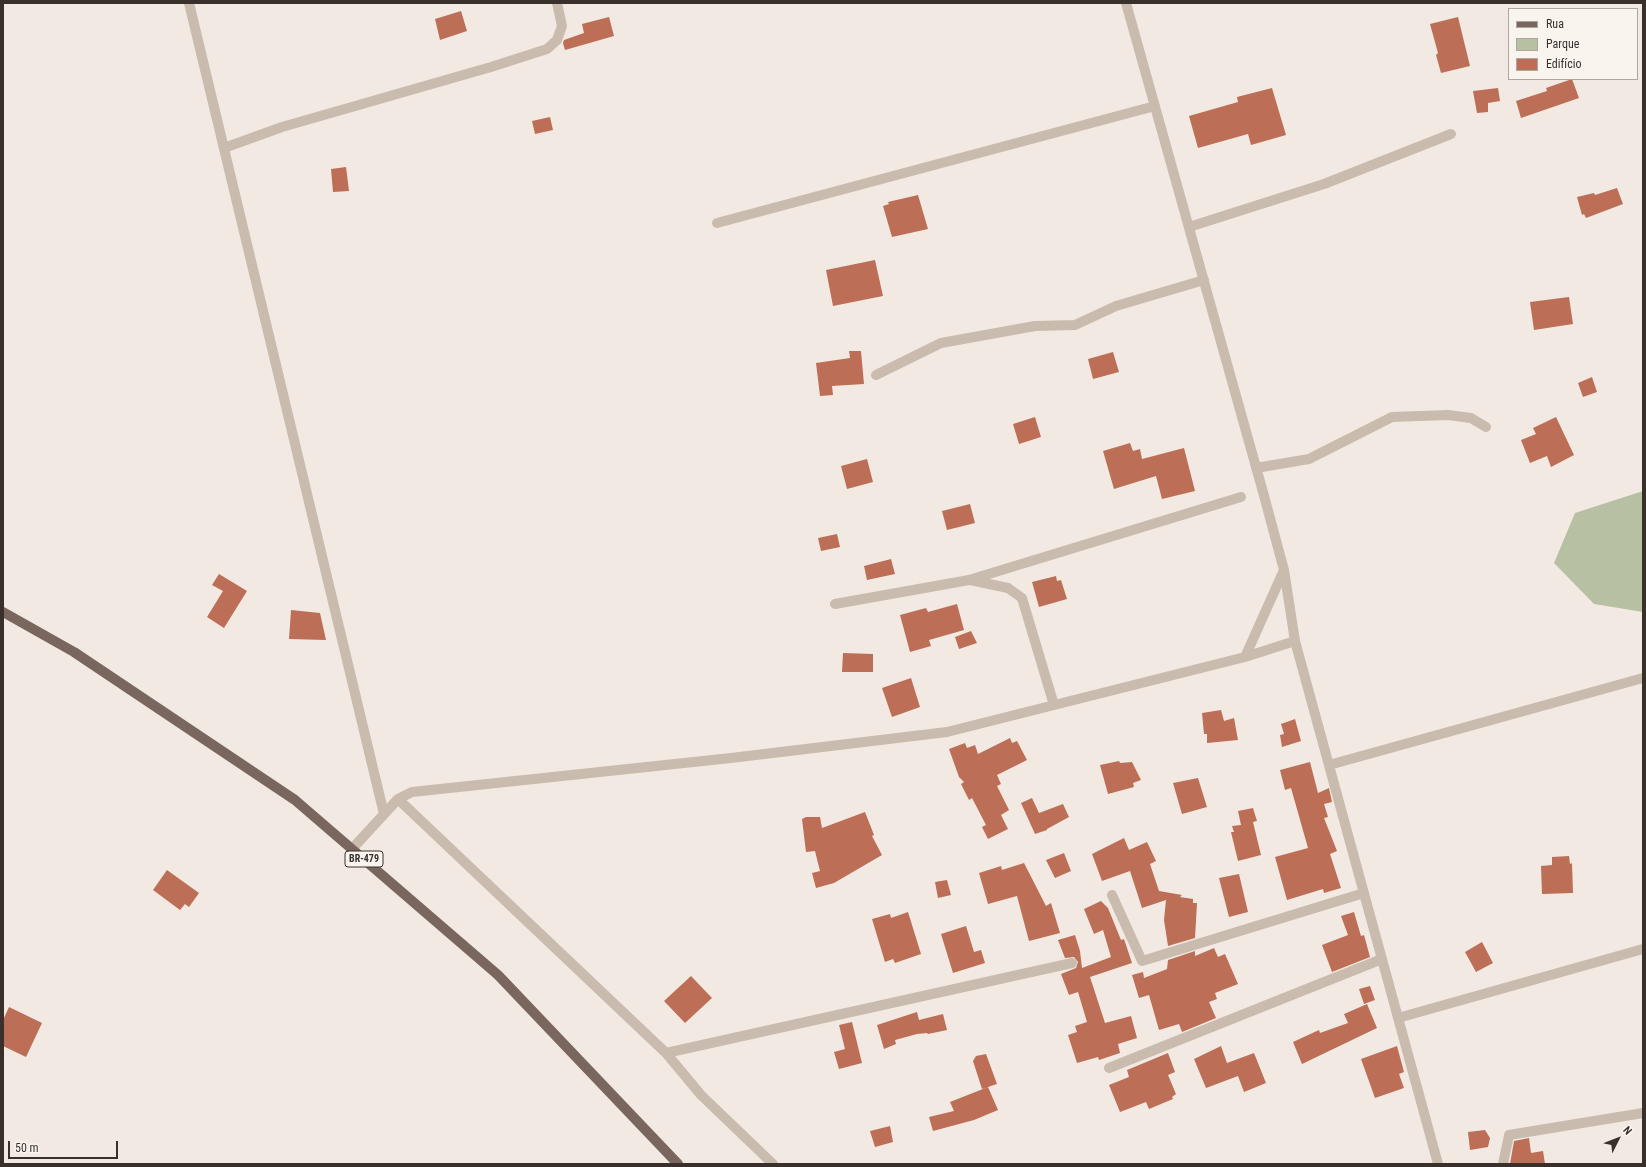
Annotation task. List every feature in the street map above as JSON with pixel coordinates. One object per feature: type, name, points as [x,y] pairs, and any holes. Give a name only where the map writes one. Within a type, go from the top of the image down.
[{"type":"main road","name":"BR-479","points":[[3,612],[74,652],[295,800],[498,975],[678,1164]]},
{"type":"street","points":[[189,3],[384,814]]},
{"type":"street","points":[[224,148],[282,127],[491,67],[547,49],[557,40],[562,26],[557,3]]},
{"type":"street","points":[[1126,3],[1284,570],[1295,641],[1438,1164]]},
{"type":"street","points":[[717,223],[1155,106]]},
{"type":"street","points":[[1189,227],[1324,184],[1451,134]]},
{"type":"street","points":[[876,375],[941,343],[1035,326],[1075,325],[1116,306],[1204,280]]},
{"type":"street","points":[[1256,468],[1309,459],[1392,417],[1448,415],[1471,418],[1486,427]]},
{"type":"street","points":[[834,604],[969,580],[1241,497]]},
{"type":"street","points":[[1245,657],[1284,570]]},
{"type":"street","points":[[969,580],[1008,588],[1022,598],[1054,705]]},
{"type":"street","points":[[352,849],[398,799],[412,792],[731,758],[947,732],[1245,657],[1295,641]]},
{"type":"street","points":[[1329,765],[1643,678]]},
{"type":"street","points":[[398,799],[666,1053],[701,1095],[773,1164]]},
{"type":"street","points":[[1112,896],[1142,960],[1364,892]]},
{"type":"street","points":[[1398,1018],[1643,949]]},
{"type":"street","points":[[1109,1068],[1382,959]]},
{"type":"street","points":[[666,1053],[1072,963]]},
{"type":"street","points":[[1503,1164],[1509,1135],[1643,1113]]},
{"type":"green space","points":[[1643,491],[1643,612],[1594,604],[1554,563],[1575,513]]},
{"type":"building","points":[[461,11],[467,31],[440,40],[435,19]]},
{"type":"building","points":[[609,17],[614,36],[565,50],[563,43],[564,40],[584,33],[582,24]]},
{"type":"building","points":[[1458,17],[1470,66],[1441,73],[1436,55],[1438,53],[1430,24]]},
{"type":"building","points":[[1572,80],[1579,98],[1521,118],[1516,101],[1547,91],[1546,88]]},
{"type":"building","points":[[1272,88],[1286,135],[1251,145],[1248,134],[1198,148],[1189,116],[1238,102],[1237,97]]},
{"type":"building","points":[[1498,88],[1500,101],[1488,103],[1488,112],[1477,113],[1473,91]]},
{"type":"building","points":[[550,117],[553,130],[535,134],[532,121]]},
{"type":"building","points":[[346,167],[349,191],[333,192],[331,169]]},
{"type":"building","points":[[1617,188],[1623,204],[1586,218],[1584,214],[1582,215],[1577,197],[1594,193],[1595,195]]},
{"type":"building","points":[[918,195],[928,229],[892,237],[883,206],[889,204],[888,202]]},
{"type":"building","points":[[875,260],[883,296],[833,306],[826,270]]},
{"type":"building","points":[[1569,297],[1573,324],[1534,330],[1530,302]]},
{"type":"building","points":[[849,351],[861,351],[864,384],[832,386],[833,395],[820,396],[816,363],[850,358]]},
{"type":"building","points":[[1113,352],[1119,372],[1093,379],[1088,359]]},
{"type":"building","points":[[1592,377],[1597,392],[1583,397],[1578,383]]},
{"type":"building","points":[[1035,417],[1041,437],[1019,444],[1013,424]]},
{"type":"building","points":[[1556,417],[1574,455],[1551,467],[1547,456],[1530,463],[1521,440],[1536,434],[1533,428]]},
{"type":"building","points":[[1130,443],[1133,451],[1140,449],[1142,459],[1184,448],[1195,491],[1162,499],[1156,476],[1114,489],[1103,451]]},
{"type":"building","points":[[867,459],[873,482],[847,489],[841,466]]},
{"type":"building","points":[[970,504],[975,523],[947,530],[942,511]]},
{"type":"building","points":[[837,534],[840,547],[821,551],[818,538]]},
{"type":"building","points":[[891,559],[895,574],[867,580],[864,566]]},
{"type":"building","points":[[219,574],[247,591],[224,628],[207,617],[223,591],[212,585]]},
{"type":"building","points":[[1056,576],[1057,581],[1061,580],[1067,599],[1039,607],[1032,582]]},
{"type":"building","points":[[957,604],[964,630],[929,640],[931,646],[910,652],[900,615],[926,608],[928,612]]},
{"type":"building","points":[[291,610],[320,613],[326,640],[289,639]]},
{"type":"building","points":[[971,631],[977,643],[959,649],[955,637]]},
{"type":"building","points":[[843,653],[873,654],[873,672],[842,672]]},
{"type":"building","points":[[911,678],[920,707],[892,717],[882,688]]},
{"type":"building","points":[[1221,710],[1224,721],[1234,718],[1238,740],[1207,743],[1207,734],[1204,734],[1202,713]]},
{"type":"building","points":[[1295,719],[1301,741],[1282,747],[1280,735],[1284,734],[1281,724]]},
{"type":"building","points":[[1010,738],[1012,743],[1017,741],[1027,760],[997,775],[1001,784],[997,786],[1009,810],[1001,815],[1008,829],[988,839],[982,827],[986,825],[972,798],[969,800],[961,784],[964,782],[959,777],[949,749],[965,743],[967,748],[975,745],[978,754]]},
{"type":"building","points":[[1119,761],[1120,763],[1132,762],[1141,780],[1133,783],[1134,787],[1108,794],[1100,765]]},
{"type":"building","points":[[1310,762],[1318,793],[1329,788],[1332,802],[1324,804],[1328,817],[1324,818],[1337,851],[1330,854],[1341,888],[1324,893],[1323,889],[1287,900],[1275,857],[1308,848],[1291,788],[1285,790],[1280,770]]},
{"type":"building","points":[[1198,778],[1207,807],[1182,814],[1173,783]]},
{"type":"building","points":[[1032,798],[1039,813],[1063,804],[1069,817],[1047,830],[1035,834],[1021,803]]},
{"type":"building","points":[[1253,808],[1257,821],[1253,822],[1261,855],[1238,861],[1231,832],[1234,832],[1232,826],[1241,825],[1238,811]]},
{"type":"building","points":[[865,812],[874,835],[872,836],[882,855],[834,883],[816,888],[812,873],[820,871],[815,851],[806,852],[802,819],[806,817],[820,817],[822,828]]},
{"type":"building","points":[[1124,838],[1129,850],[1147,842],[1156,861],[1150,864],[1159,891],[1182,895],[1180,897],[1193,899],[1193,903],[1197,903],[1195,938],[1168,946],[1164,920],[1166,900],[1142,908],[1130,871],[1102,881],[1092,854]]},
{"type":"building","points":[[1064,853],[1071,871],[1055,878],[1046,860]]},
{"type":"building","points":[[1569,856],[1570,864],[1572,863],[1573,893],[1542,894],[1541,866],[1552,865],[1552,857]]},
{"type":"building","points":[[1024,863],[1046,906],[1051,903],[1060,933],[1029,941],[1017,896],[988,904],[979,873],[1001,866],[1002,870]]},
{"type":"building","points":[[167,870],[199,893],[189,907],[185,904],[180,910],[153,890]]},
{"type":"building","points":[[1239,874],[1248,912],[1229,917],[1219,878]]},
{"type":"building","points":[[947,880],[951,895],[938,898],[935,882]]},
{"type":"building","points":[[1101,901],[1108,908],[1121,940],[1124,939],[1132,963],[1090,977],[1105,1023],[1131,1016],[1137,1038],[1118,1044],[1120,1053],[1099,1060],[1098,1057],[1077,1063],[1068,1035],[1077,1032],[1075,1026],[1087,1022],[1078,992],[1069,995],[1061,974],[1076,968],[1078,962],[1074,957],[1065,958],[1058,940],[1075,935],[1080,951],[1082,968],[1111,957],[1103,930],[1094,934],[1084,909]]},
{"type":"building","points":[[908,912],[921,954],[895,963],[893,959],[885,962],[872,919],[890,914],[891,918]]},
{"type":"building","points":[[1354,912],[1361,936],[1364,935],[1370,957],[1332,972],[1322,945],[1348,935],[1341,916]]},
{"type":"building","points":[[966,926],[974,952],[981,950],[985,963],[953,973],[941,934]]},
{"type":"building","points":[[1482,942],[1493,963],[1476,972],[1465,952]]},
{"type":"building","points":[[1214,948],[1218,957],[1225,954],[1238,984],[1215,993],[1217,999],[1209,1002],[1216,1018],[1182,1032],[1179,1024],[1159,1030],[1149,995],[1139,998],[1132,975],[1143,972],[1144,978],[1167,969],[1168,960],[1195,951],[1195,956]]},
{"type":"building","points":[[691,976],[712,998],[685,1023],[664,1001]]},
{"type":"building","points":[[1370,986],[1375,1000],[1364,1004],[1359,989]]},
{"type":"building","points":[[1367,1004],[1377,1028],[1302,1064],[1293,1042],[1319,1030],[1320,1033],[1348,1023],[1344,1014]]},
{"type":"building","points":[[9,1007],[42,1023],[26,1057],[3,1046],[3,1020]]},
{"type":"building","points":[[917,1012],[919,1020],[943,1014],[947,1030],[928,1034],[917,1034],[895,1040],[896,1044],[884,1049],[877,1025]]},
{"type":"building","points":[[852,1022],[862,1063],[839,1069],[834,1052],[845,1049],[839,1025]]},
{"type":"building","points":[[1221,1046],[1227,1063],[1254,1053],[1266,1083],[1244,1092],[1238,1076],[1206,1088],[1194,1059]]},
{"type":"building","points":[[1397,1046],[1404,1072],[1399,1074],[1404,1088],[1375,1098],[1361,1059]]},
{"type":"building","points":[[1168,1053],[1175,1072],[1168,1075],[1176,1094],[1172,1097],[1173,1099],[1149,1109],[1146,1102],[1120,1112],[1109,1085],[1129,1077],[1127,1070]]},
{"type":"building","points":[[986,1054],[997,1084],[982,1089],[973,1061],[976,1056]]},
{"type":"building","points":[[988,1087],[998,1110],[974,1120],[933,1131],[929,1117],[954,1111],[950,1102]]},
{"type":"building","points":[[890,1126],[893,1142],[875,1147],[870,1131]]},
{"type":"building","points":[[1485,1130],[1490,1138],[1488,1147],[1470,1150],[1468,1132]]},
{"type":"building","points":[[1529,1138],[1531,1153],[1543,1151],[1545,1164],[1510,1164],[1514,1141]]}]
